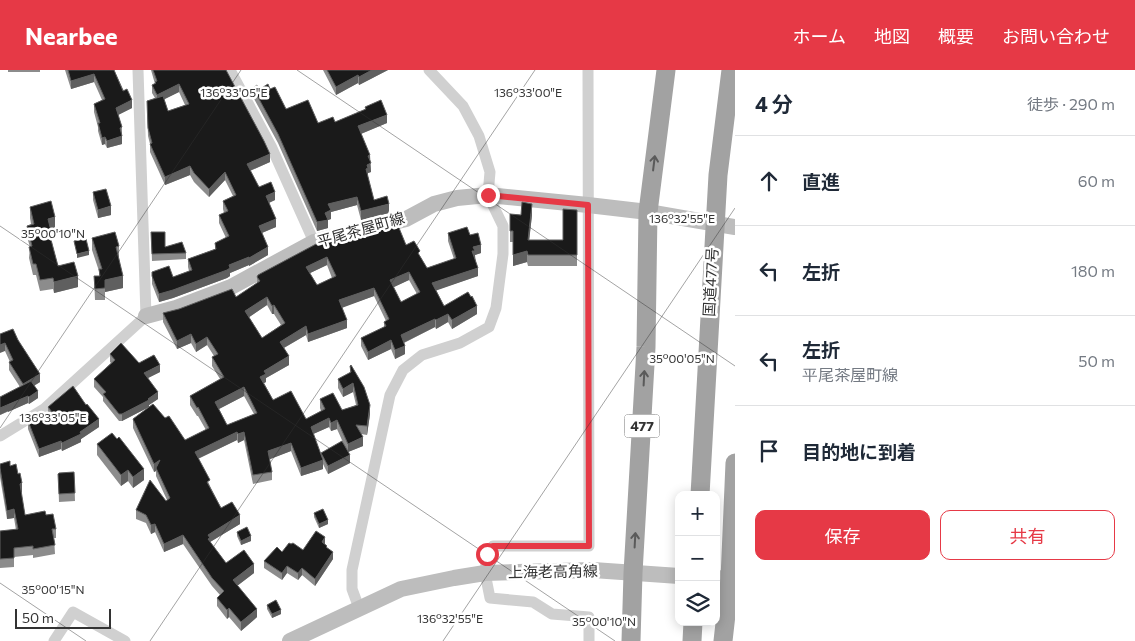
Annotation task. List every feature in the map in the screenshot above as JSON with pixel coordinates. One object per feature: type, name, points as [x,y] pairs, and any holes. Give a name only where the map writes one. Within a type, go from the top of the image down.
[{"type":"highway","name":"477","points":[[631,641],[646,347],[648,212],[666,70]]},
{"type":"highway","name":"国道477号","points":[[700,491],[718,175],[731,70]]},
{"type":"highway","points":[[723,641],[735,463]]},
{"type":"highway","points":[[692,641],[693,626]]},
{"type":"main road","name":"平尾茶屋町線","points":[[146,316],[176,308],[231,287],[314,242],[406,219],[434,204],[457,198],[488,195],[588,205],[648,212],[735,227]]},
{"type":"main road","name":"上海老高角線","points":[[290,641],[401,589],[454,578],[485,573],[592,570],[675,576]]},
{"type":"street","points":[[0,436],[44,409],[146,316],[138,70]]},
{"type":"street","points":[[230,70],[271,146],[314,242]]},
{"type":"street","points":[[359,608],[352,589],[352,570],[390,395],[403,370],[422,355],[460,343],[490,327],[496,308],[503,254],[503,226],[488,195],[490,172],[479,136],[462,106],[429,70]]},
{"type":"street","points":[[588,70],[589,546],[493,546],[487,554],[485,573],[490,598],[532,602],[552,614],[589,617],[589,641]]},
{"type":"street","points":[[54,641],[73,612],[125,641]]},
{"type":"building","points":[[68,70],[114,70],[123,91],[127,89],[132,100],[116,108],[122,127],[120,128],[122,136],[107,141],[105,137],[102,138],[94,104],[105,99],[94,74],[71,81]]},
{"type":"building","points":[[153,70],[226,70],[270,154],[247,164],[259,187],[271,182],[275,192],[266,196],[276,219],[259,226],[268,247],[249,258],[229,265],[230,268],[227,270],[159,294],[152,272],[169,266],[173,277],[192,270],[188,259],[216,249],[215,243],[229,236],[219,215],[228,211],[223,201],[236,195],[225,172],[209,189],[190,166],[165,177],[150,144],[152,143],[148,128],[147,101],[163,96],[168,111],[189,104],[179,84],[157,95],[152,85],[157,81]]},
{"type":"building","points":[[327,70],[372,70],[336,87]]},
{"type":"building","points":[[268,84],[270,89],[275,87],[286,109],[308,100],[318,123],[333,117],[335,122],[366,109],[365,107],[381,100],[387,115],[358,126],[370,155],[368,156],[371,163],[367,165],[368,168],[366,169],[374,200],[387,196],[389,204],[361,211],[357,197],[328,204],[331,210],[325,213],[328,220],[317,222],[278,134],[253,88],[257,85],[260,89]]},
{"type":"building","points":[[106,189],[111,206],[98,210],[93,192]]},
{"type":"building","points":[[51,201],[55,217],[48,219],[52,235],[50,236],[58,266],[74,262],[78,276],[54,282],[53,278],[40,280],[36,264],[33,264],[29,247],[32,246],[27,226],[34,224],[30,207]]},
{"type":"building","points":[[522,202],[532,204],[528,240],[563,240],[563,209],[577,210],[577,255],[528,255],[527,251],[513,255],[513,231],[510,231],[510,214],[521,215]]},
{"type":"building","points":[[397,223],[406,245],[414,241],[420,251],[418,253],[427,268],[456,258],[448,233],[467,227],[470,235],[478,233],[481,245],[473,247],[475,251],[472,251],[478,268],[432,283],[444,306],[468,292],[477,306],[452,320],[448,314],[401,335],[405,346],[395,350],[391,340],[368,352],[361,338],[386,326],[384,322],[389,319],[374,288],[339,300],[347,320],[308,334],[306,326],[280,342],[289,356],[264,371],[266,374],[260,377],[273,400],[291,391],[306,419],[325,409],[320,399],[333,393],[342,410],[358,405],[353,383],[343,389],[338,379],[351,372],[351,365],[364,387],[370,405],[367,426],[356,425],[363,437],[348,444],[337,420],[331,423],[329,418],[311,427],[323,460],[301,468],[291,443],[268,451],[272,472],[253,475],[244,432],[238,434],[237,432],[195,452],[210,480],[207,482],[221,508],[232,502],[240,515],[208,535],[210,538],[208,539],[226,563],[244,550],[254,564],[233,580],[257,609],[241,622],[217,598],[224,591],[212,578],[183,535],[164,544],[155,524],[151,525],[146,515],[136,510],[150,480],[166,501],[170,498],[156,468],[160,460],[154,464],[133,419],[153,404],[165,418],[169,416],[185,440],[209,428],[190,396],[224,377],[212,357],[218,354],[207,337],[196,344],[191,334],[177,341],[163,313],[232,289],[236,297],[260,281],[257,277],[258,275],[318,243]],"holes":[[[327,257],[336,276],[317,285],[306,267]],[[409,272],[420,292],[401,302],[390,280]],[[267,297],[285,323],[262,338],[245,311]],[[244,387],[257,413],[227,425],[215,402]]]},
{"type":"building","points":[[115,232],[119,246],[116,247],[123,276],[105,280],[105,288],[95,289],[94,276],[100,276],[99,269],[102,269],[92,238]]},
{"type":"building","points":[[151,232],[165,232],[165,247],[182,242],[186,253],[152,254]]},
{"type":"building","points":[[86,239],[89,251],[77,254],[74,241]]},
{"type":"building","points":[[13,329],[40,374],[23,384],[9,362],[13,360],[5,343],[0,345],[0,334]]},
{"type":"building","points":[[121,343],[139,363],[154,355],[160,365],[144,373],[158,392],[149,400],[119,414],[103,394],[106,392],[94,379],[115,360],[110,354]]},
{"type":"building","points":[[31,381],[38,391],[29,397],[0,408],[0,397]]},
{"type":"building","points":[[73,386],[86,405],[99,419],[80,432],[81,434],[62,443],[61,441],[39,449],[28,421],[52,412],[48,407]]},
{"type":"building","points":[[112,433],[117,439],[119,437],[144,469],[133,477],[128,470],[121,475],[97,444]]},
{"type":"building","points":[[342,441],[350,455],[328,466],[321,453]]},
{"type":"building","points":[[10,461],[10,466],[16,464],[18,474],[20,473],[25,515],[45,511],[46,515],[53,514],[56,529],[52,529],[55,545],[33,549],[33,546],[14,548],[14,558],[0,559],[0,531],[18,529],[14,509],[7,511],[0,468],[0,464]]},
{"type":"building","points":[[74,472],[75,493],[59,494],[58,474]]},
{"type":"building","points":[[323,509],[328,520],[319,524],[314,513]]},
{"type":"building","points":[[247,527],[251,536],[241,541],[237,532]]},
{"type":"building","points":[[316,531],[325,537],[322,542],[333,552],[315,579],[302,568],[298,573],[287,566],[282,573],[264,561],[277,547],[282,552],[289,543],[293,543],[303,550]]},
{"type":"building","points":[[276,600],[281,610],[272,614],[267,605]]},
{"type":"route","points":[[487,554],[493,546],[589,546],[588,205],[488,195]]}]
